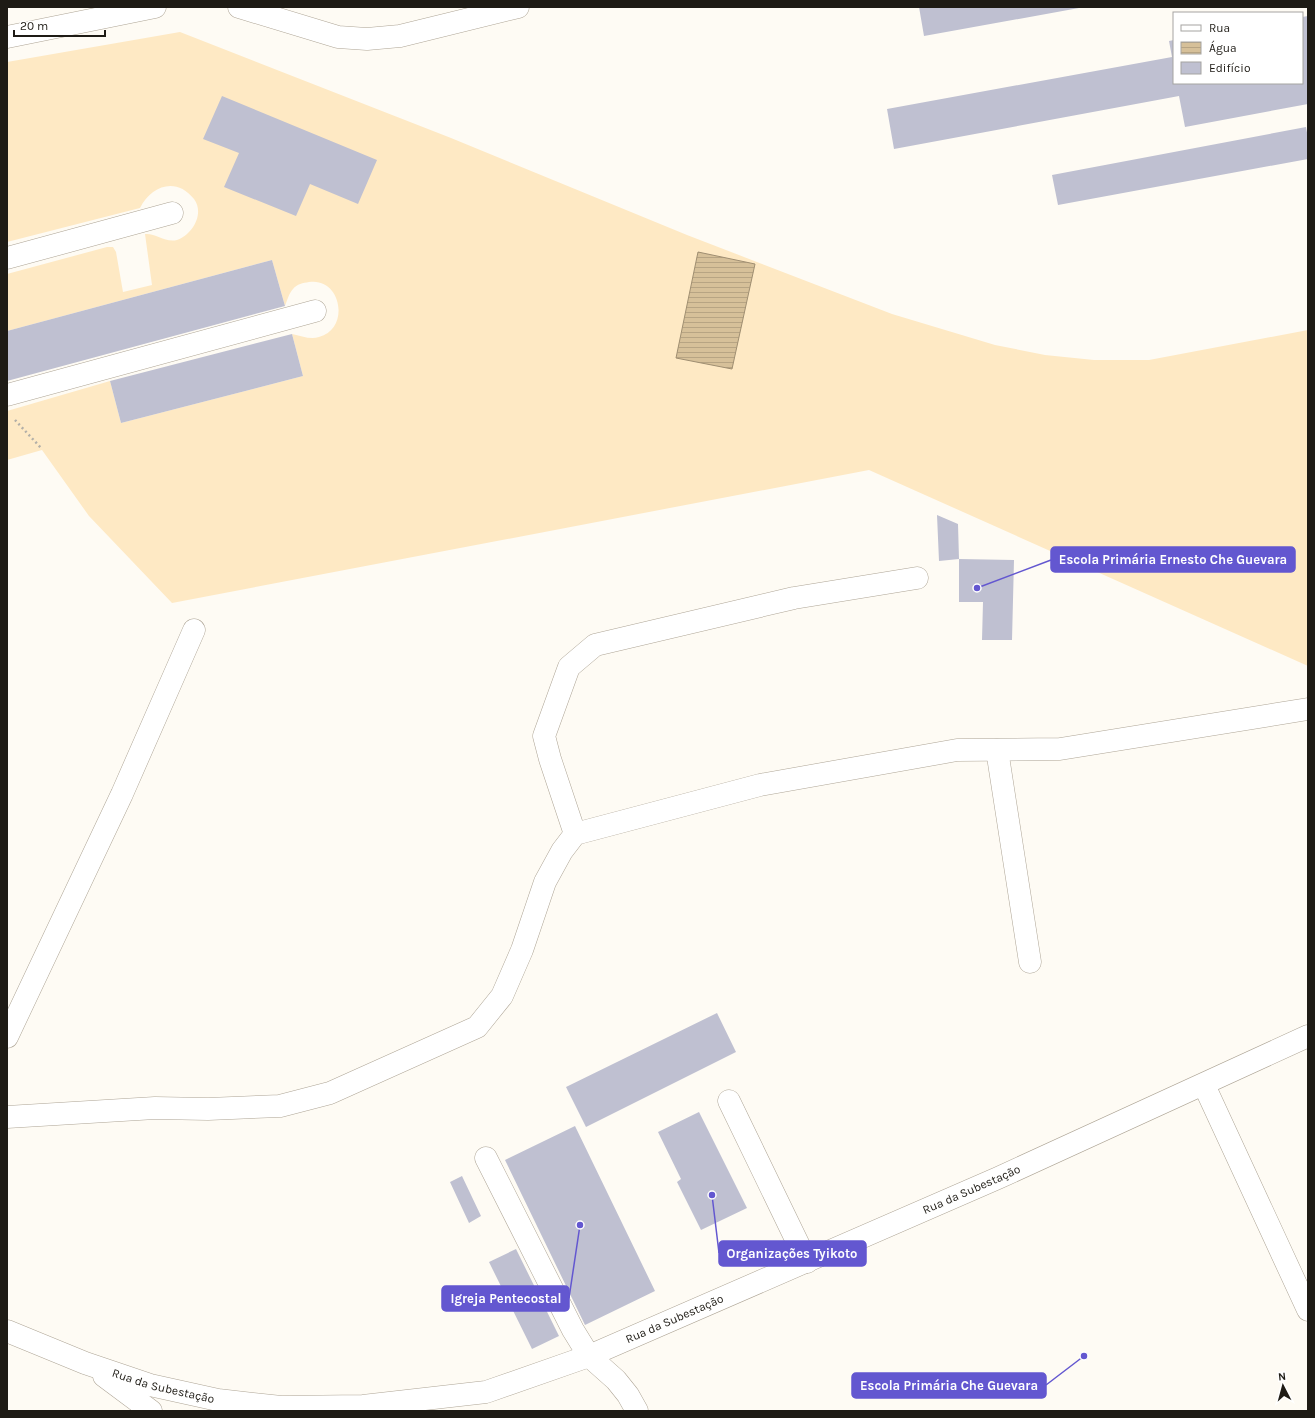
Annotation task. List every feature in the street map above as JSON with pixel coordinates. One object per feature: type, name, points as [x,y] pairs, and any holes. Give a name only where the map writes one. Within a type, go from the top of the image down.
[{"type":"street","points":[[7,37],[155,7]]},
{"type":"street","points":[[239,7],[338,37],[367,39],[400,36],[518,7]]},
{"type":"street","points":[[7,258],[172,213]]},
{"type":"street","points":[[7,395],[315,311]]},
{"type":"street","points":[[575,834],[550,759],[544,736],[569,667],[595,645],[794,598],[917,578]]},
{"type":"street","points":[[7,1037],[122,794],[194,630]]},
{"type":"street","points":[[7,1116],[155,1108],[208,1109],[280,1106],[330,1093],[477,1027],[502,996],[522,950],[545,882],[562,851],[575,834],[760,785],[957,750],[1060,749],[1308,709]]},
{"type":"street","points":[[997,750],[1030,962]]},
{"type":"street","name":"Rua da Subestação","points":[[7,1331],[85,1363],[150,1385],[218,1400],[281,1407],[358,1409],[486,1392],[589,1356],[807,1262],[998,1178],[1204,1085],[1308,1036]]},
{"type":"street","points":[[1204,1085],[1308,1310]]},
{"type":"street","points":[[729,1101],[807,1262]]},
{"type":"street","points":[[486,1158],[573,1330],[589,1356],[616,1380],[628,1395],[636,1411]]},
{"type":"street","points":[[85,1363],[151,1411]]},
{"type":"path","points":[[12,416],[42,449]]},
{"type":"shaded area","points":[[180,32],[451,138],[687,235],[892,314],[995,345],[1045,355],[1094,360],[1149,360],[1308,330],[1308,666],[869,470],[172,603],[89,516],[42,450],[7,460],[7,411],[110,381],[121,423],[303,376],[292,334],[313,338],[329,332],[335,324],[338,314],[338,304],[335,295],[329,287],[320,283],[309,282],[295,287],[290,293],[285,306],[272,260],[7,331],[7,274],[107,247],[113,247],[116,252],[123,292],[152,285],[145,234],[173,241],[177,240],[188,234],[192,229],[198,211],[194,199],[187,192],[172,186],[164,187],[157,189],[151,194],[140,208],[7,242],[7,62]]},
{"type":"water","points":[[698,252],[755,264],[732,369],[676,358]]},
{"type":"building","points":[[919,7],[1079,7],[1079,8],[924,36]]},
{"type":"building","points":[[1308,16],[1308,104],[1185,127],[1179,96],[894,149],[887,109],[1172,57],[1169,41],[1173,40],[1173,84],[1303,84],[1303,17]]},
{"type":"building","points":[[222,96],[377,160],[358,204],[310,184],[296,216],[224,187],[239,153],[203,139]]},
{"type":"building","points":[[1306,127],[1308,138],[1308,159],[1058,205],[1052,175]]},
{"type":"building","points":[[272,260],[285,306],[7,381],[7,331]]},
{"type":"building","points":[[292,334],[303,376],[121,423],[110,381]]},
{"type":"building","points":[[937,515],[958,524],[959,559],[939,561]]},
{"type":"building","points":[[959,559],[1014,560],[1012,640],[982,640],[983,602],[959,602]]},
{"type":"building","points":[[717,1013],[736,1052],[586,1127],[566,1087]]},
{"type":"building","points":[[699,1112],[747,1208],[701,1230],[677,1182],[681,1179],[658,1132]]},
{"type":"building","points":[[575,1126],[655,1291],[585,1325],[505,1160]]},
{"type":"building","points":[[462,1176],[481,1216],[469,1223],[450,1182]]},
{"type":"building","points":[[516,1249],[559,1336],[532,1349],[489,1262]]},
{"type":"place","name":"Escola Primária Ernesto Che Guevara","points":[[977,588]]},
{"type":"place","name":"Organizações Tyikoto","points":[[712,1195]]},
{"type":"place","name":"Igreja Pentecostal","points":[[580,1225]]},
{"type":"place","name":"Escola Primária Che Guevara","points":[[1084,1356]]}]
